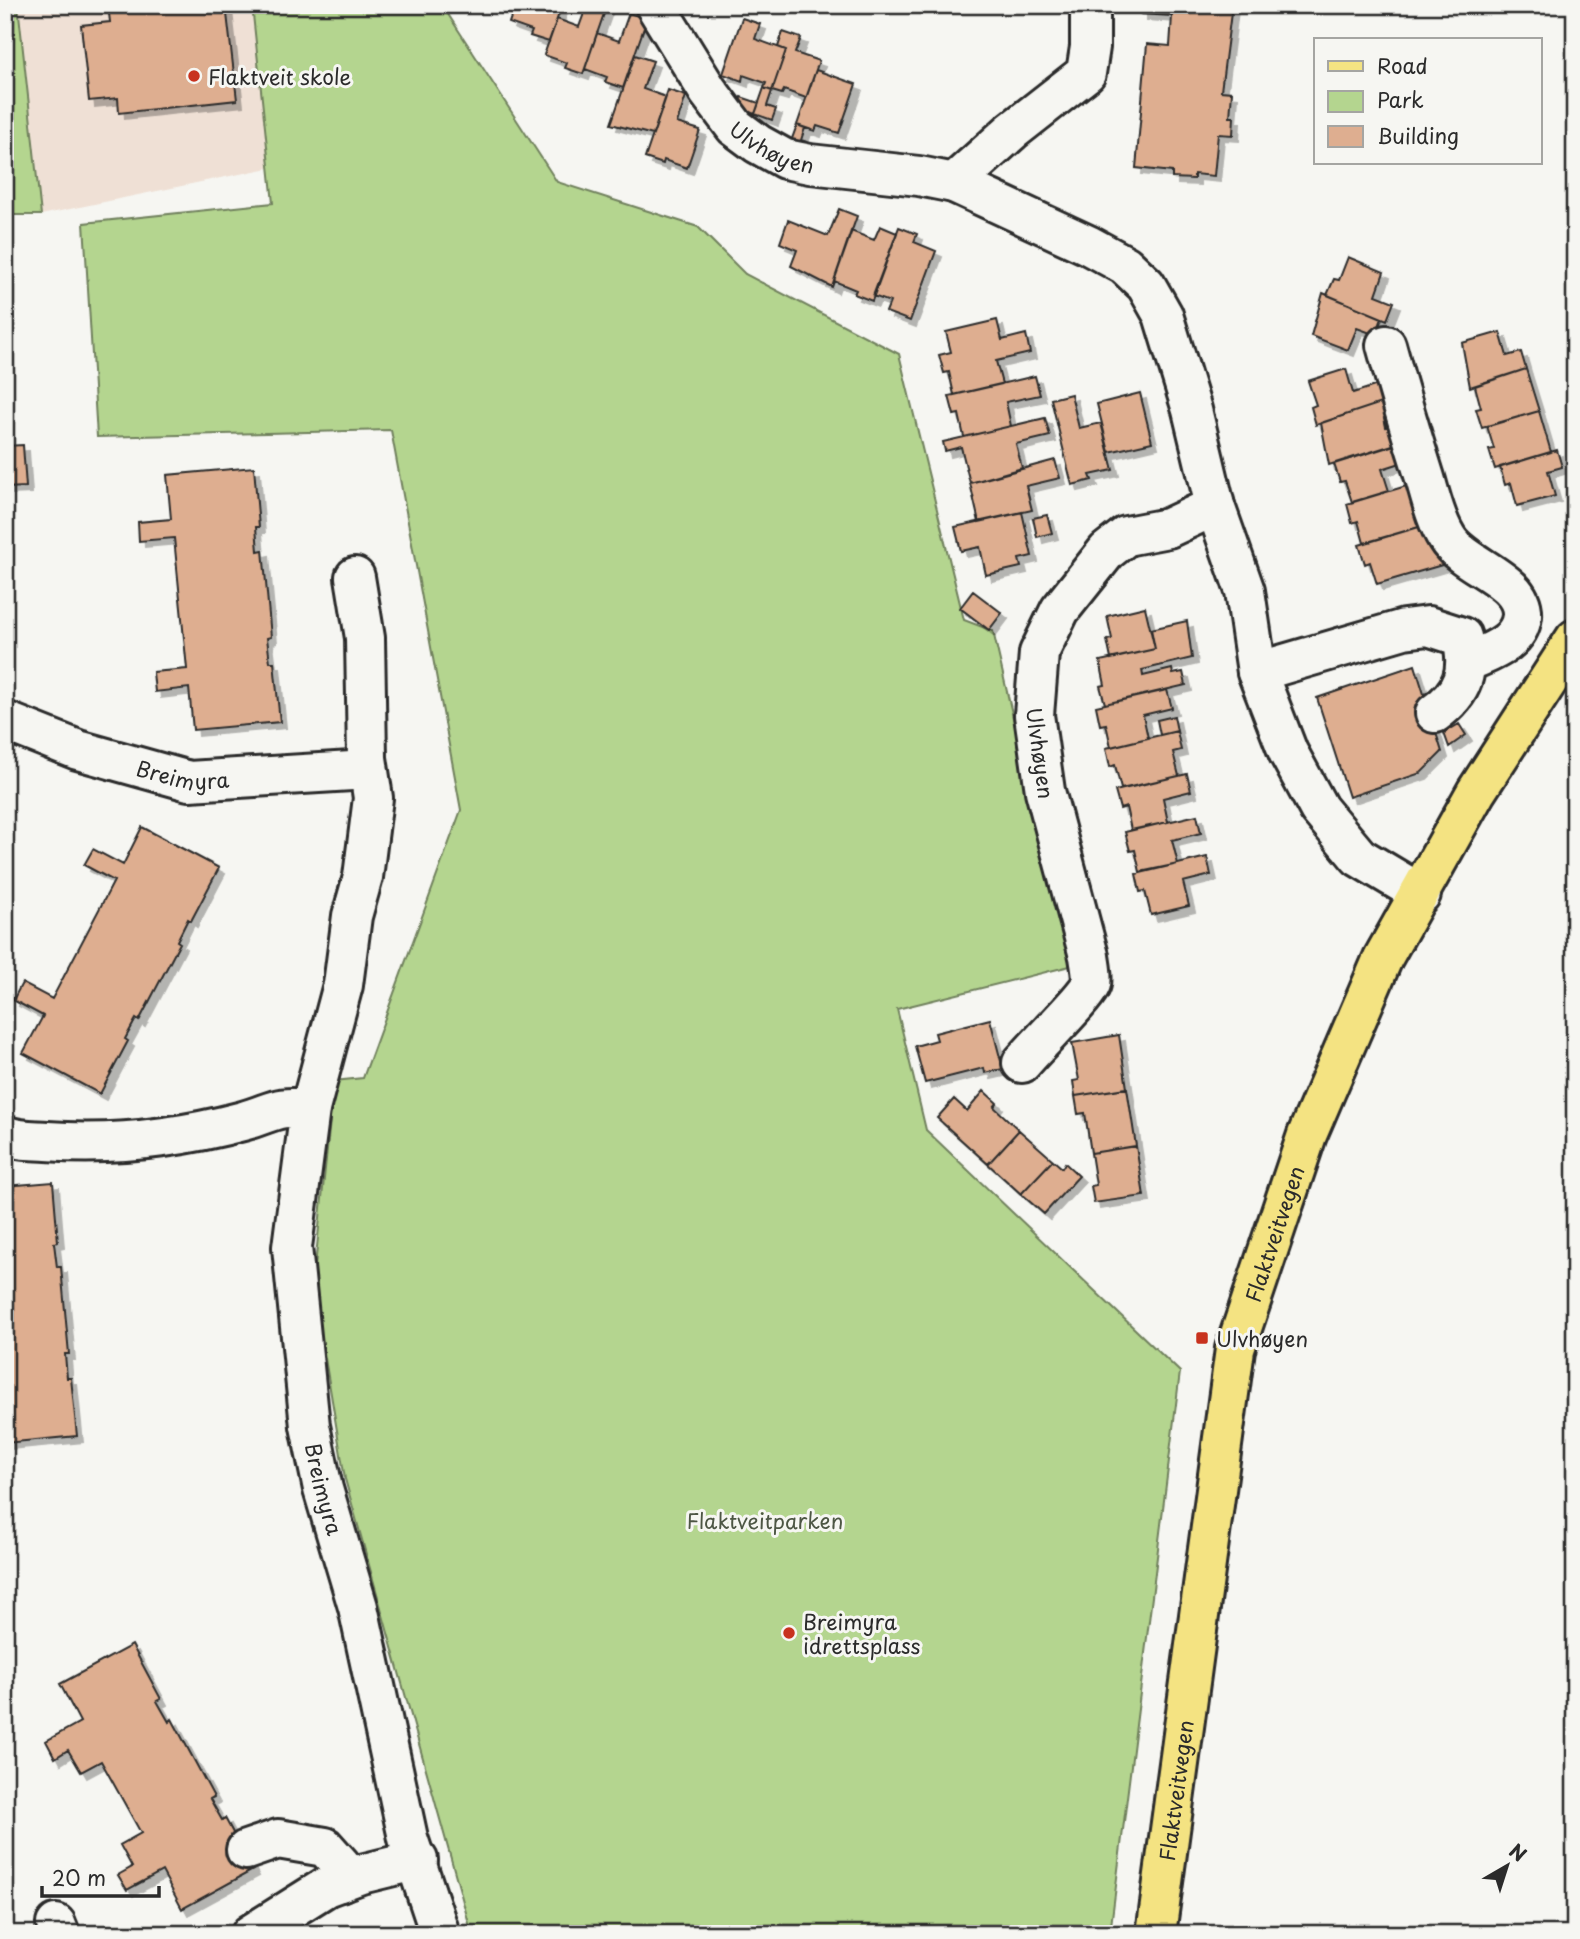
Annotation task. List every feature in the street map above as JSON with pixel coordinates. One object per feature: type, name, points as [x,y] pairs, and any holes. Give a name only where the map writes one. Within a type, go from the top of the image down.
[{"type":"main road","name":"Flaktveitvegen","points":[[1156,1934],[1235,1349],[1315,1117],[1383,958],[1476,792],[1575,639]]},
{"type":"street","name":"Ulvhøyen","points":[[655,5],[735,127],[758,144],[785,159],[810,164],[919,176],[954,183],[1098,250],[1125,265],[1146,285],[1163,314],[1205,454],[1215,506],[1245,591],[1257,672],[1288,751],[1318,809],[1359,857],[1421,894]]},
{"type":"street","points":[[954,183],[1012,131],[1086,73],[1090,47],[1090,5]]},
{"type":"street","points":[[1386,345],[1410,430],[1447,539],[1468,559],[1513,590],[1522,615],[1517,629],[1506,645],[1468,662]]},
{"type":"street","name":"Ulvhøyen","points":[[1022,1063],[1041,1038],[1085,995],[1091,984],[1089,956],[1045,791],[1034,715],[1039,653],[1060,610],[1107,551],[1126,536],[1168,528],[1215,506]]},
{"type":"street","name":"Breimyra","points":[[355,577],[365,638],[368,770],[373,798],[363,877],[352,916],[343,985],[310,1109],[292,1247],[310,1426],[323,1489],[358,1607],[408,1838],[418,1860],[440,1934]]},
{"type":"street","points":[[1257,672],[1404,629],[1428,626],[1462,637],[1468,662],[1449,703],[1435,713]]},
{"type":"street","name":"Breimyra","points":[[18,725],[104,758],[189,781],[368,770]]},
{"type":"street","points":[[5,1135],[24,1140],[128,1143],[244,1121],[282,1106],[310,1109]]},
{"type":"street","points":[[246,1850],[278,1839],[325,1847],[341,1865],[340,1882]]},
{"type":"street","points":[[251,1934],[327,1887],[418,1860]]},
{"type":"shaded area","name":"Flaktveit skole","points":[[18,5],[354,5],[370,147],[41,215]]},
{"type":"green space","points":[[5,5],[18,5],[41,215],[5,215]]},
{"type":"green space","name":"Flaktveitparken","points":[[252,5],[442,5],[557,182],[698,227],[745,274],[899,354],[964,620],[993,631],[1070,966],[897,1009],[926,1130],[1180,1372],[1110,1934],[472,1934],[345,1479],[313,1286],[334,1081],[363,1078],[461,810],[391,430],[97,437],[84,223],[273,203]]},
{"type":"building","points":[[108,5],[226,5],[237,100],[119,113],[118,98],[89,101],[81,25],[110,22]]},
{"type":"building","points":[[515,5],[562,5],[549,42],[530,36],[532,31],[509,23]]},
{"type":"building","points":[[587,5],[607,5],[583,74],[565,68],[567,63],[544,55],[557,19],[579,27]]},
{"type":"building","points":[[1141,5],[1232,5],[1221,91],[1232,92],[1230,117],[1234,117],[1233,135],[1218,134],[1214,176],[1194,174],[1194,179],[1172,178],[1172,172],[1136,168],[1147,44],[1170,46],[1172,16],[1141,14]]},
{"type":"building","points":[[629,13],[647,19],[623,88],[605,82],[607,77],[585,69],[597,33],[619,41]]},
{"type":"building","points":[[742,18],[760,24],[755,39],[786,50],[772,91],[764,88],[766,83],[743,75],[742,81],[723,74]]},
{"type":"building","points":[[783,32],[801,38],[795,53],[819,61],[806,98],[784,90],[782,94],[772,91],[786,50],[778,47]]},
{"type":"building","points":[[635,55],[653,61],[643,89],[666,97],[653,135],[611,124]]},
{"type":"building","points":[[816,70],[856,84],[839,133],[817,126],[815,131],[797,125]]},
{"type":"building","points":[[764,88],[772,91],[767,106],[776,109],[772,120],[755,114]]},
{"type":"building","points":[[668,90],[686,96],[677,123],[700,130],[687,168],[664,160],[663,164],[645,158]]},
{"type":"building","points":[[741,97],[759,103],[755,114],[738,108]]},
{"type":"building","points":[[797,125],[805,128],[801,140],[810,143],[806,153],[789,147]]},
{"type":"building","points":[[839,209],[857,216],[832,287],[791,266],[797,250],[780,243],[788,220],[828,236]]},
{"type":"building","points":[[880,226],[897,233],[872,301],[854,294],[856,290],[834,281],[851,231],[874,240]]},
{"type":"building","points":[[899,227],[917,234],[914,242],[936,251],[910,321],[886,312],[890,302],[873,296]]},
{"type":"building","points":[[1348,257],[1384,272],[1376,295],[1394,302],[1387,320],[1327,295],[1334,279],[1339,280]]},
{"type":"building","points":[[1323,293],[1382,318],[1376,335],[1357,328],[1348,350],[1311,336]]},
{"type":"building","points":[[997,320],[1002,340],[1026,334],[1030,353],[996,361],[1002,384],[954,395],[949,372],[944,373],[939,355],[951,352],[946,332]]},
{"type":"building","points":[[1500,332],[1507,356],[1521,352],[1526,369],[1470,387],[1462,343]]},
{"type":"building","points":[[1346,369],[1353,393],[1381,384],[1387,401],[1316,425],[1311,407],[1316,405],[1308,381]]},
{"type":"building","points":[[1526,369],[1539,411],[1482,428],[1476,409],[1481,408],[1475,386]]},
{"type":"building","points":[[1035,376],[1040,395],[1006,402],[1011,426],[964,437],[959,414],[954,415],[949,396]]},
{"type":"building","points":[[1140,393],[1152,442],[1109,452],[1097,404]]},
{"type":"building","points":[[1071,394],[1079,428],[1101,423],[1113,470],[1090,475],[1092,480],[1072,485],[1051,399]]},
{"type":"building","points":[[1387,401],[1391,416],[1384,418],[1386,427],[1394,425],[1399,443],[1329,465],[1321,423]]},
{"type":"building","points":[[1539,411],[1551,452],[1495,469],[1489,450],[1494,449],[1487,426]]},
{"type":"building","points":[[1045,418],[1050,436],[1016,444],[1022,468],[970,483],[961,447],[945,451],[943,442]]},
{"type":"building","points":[[1404,442],[1410,460],[1382,469],[1389,491],[1352,502],[1345,481],[1340,482],[1334,464]]},
{"type":"building","points":[[23,445],[26,487],[5,488],[5,446]]},
{"type":"building","points":[[1557,450],[1562,467],[1548,471],[1555,496],[1517,506],[1511,483],[1505,485],[1500,467]]},
{"type":"building","points":[[1055,460],[1060,478],[1026,486],[1032,510],[979,522],[970,483]]},
{"type":"building","points":[[254,467],[259,527],[256,527],[258,551],[263,550],[271,637],[267,638],[270,662],[274,662],[280,722],[193,730],[189,688],[155,692],[153,672],[187,669],[174,538],[139,541],[138,522],[171,519],[167,475]]},
{"type":"building","points":[[1416,483],[1429,524],[1364,543],[1358,521],[1352,523],[1347,504]]},
{"type":"building","points":[[1022,512],[1032,556],[1019,559],[1021,567],[986,575],[980,547],[961,551],[955,527]]},
{"type":"building","points":[[1047,515],[1052,533],[1037,537],[1033,518]]},
{"type":"building","points":[[1429,524],[1442,565],[1377,584],[1370,562],[1365,564],[1359,545]]},
{"type":"building","points":[[973,591],[1002,613],[989,630],[960,608]]},
{"type":"building","points":[[1145,607],[1155,649],[1111,659],[1107,640],[1112,639],[1107,616]]},
{"type":"building","points":[[1187,621],[1192,658],[1142,670],[1143,676],[1172,669],[1173,674],[1183,672],[1186,685],[1105,704],[1100,686],[1105,685],[1100,661],[1155,649],[1151,629]]},
{"type":"building","points":[[1415,665],[1442,752],[1421,773],[1349,797],[1317,698]]},
{"type":"building","points":[[1167,690],[1172,708],[1143,715],[1148,738],[1111,747],[1106,724],[1100,725],[1096,706]]},
{"type":"building","points":[[1174,716],[1177,731],[1160,735],[1157,720]]},
{"type":"building","points":[[1459,724],[1466,735],[1449,747],[1444,733]]},
{"type":"building","points":[[1177,731],[1181,750],[1173,752],[1179,776],[1121,789],[1115,765],[1110,767],[1106,748]]},
{"type":"building","points":[[1187,774],[1191,791],[1163,798],[1168,822],[1131,830],[1126,807],[1120,809],[1115,791]]},
{"type":"building","points":[[1197,815],[1201,833],[1172,840],[1178,864],[1140,872],[1135,850],[1130,851],[1125,832]]},
{"type":"building","points":[[142,827],[219,868],[191,921],[188,919],[177,941],[180,943],[139,1021],[136,1019],[125,1039],[128,1041],[100,1094],[23,1053],[43,1016],[13,1000],[22,983],[52,999],[114,881],[84,865],[93,849],[123,865]]},
{"type":"building","points":[[1207,857],[1211,875],[1183,882],[1189,906],[1151,915],[1145,891],[1140,892],[1136,874]]},
{"type":"building","points":[[990,1019],[1003,1069],[985,1073],[984,1068],[925,1083],[915,1046],[937,1040],[935,1033]]},
{"type":"building","points":[[1119,1035],[1127,1088],[1075,1096],[1073,1081],[1079,1080],[1072,1043]]},
{"type":"building","points":[[1127,1088],[1136,1146],[1091,1153],[1085,1113],[1078,1114],[1075,1096]]},
{"type":"building","points":[[984,1091],[997,1103],[994,1107],[1019,1130],[988,1164],[937,1118],[954,1099],[967,1111]]},
{"type":"building","points":[[1019,1130],[1053,1160],[1021,1194],[988,1164]]},
{"type":"building","points":[[1136,1146],[1144,1196],[1094,1203],[1091,1186],[1096,1185],[1091,1153]]},
{"type":"building","points":[[1053,1160],[1062,1168],[1065,1163],[1079,1176],[1044,1214],[1021,1194]]},
{"type":"building","points":[[53,1182],[58,1242],[54,1243],[57,1267],[61,1267],[69,1354],[65,1354],[67,1378],[71,1378],[77,1436],[5,1443],[5,1186]]},
{"type":"building","points":[[132,1645],[161,1699],[157,1701],[169,1722],[172,1719],[214,1797],[210,1799],[222,1820],[225,1818],[253,1870],[182,1909],[162,1871],[127,1890],[118,1875],[132,1867],[120,1845],[141,1833],[101,1761],[81,1772],[68,1750],[55,1758],[46,1741],[80,1722],[60,1684]]},
{"type":"place","name":"Flaktveit skole","points":[[194,76]]},
{"type":"place","name":"Ulvhøyen","points":[[1202,1338]]},
{"type":"place","name":"Breimyra idrettsplass","points":[[789,1633]]}]
